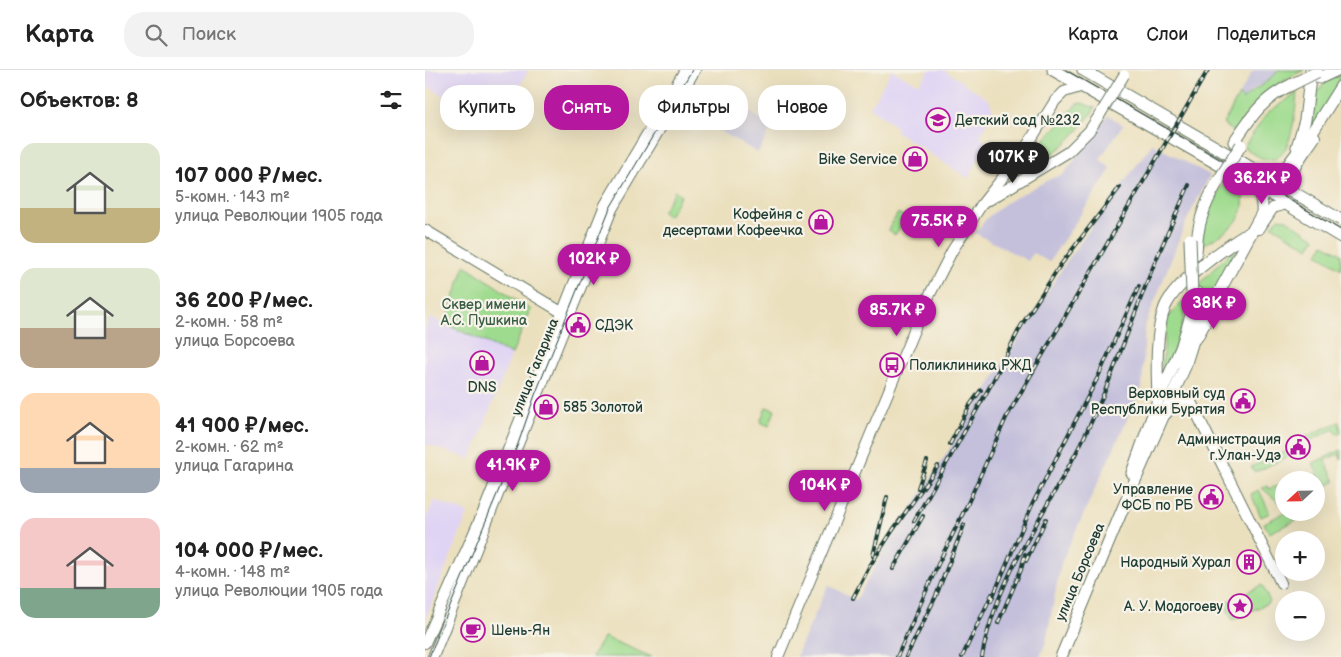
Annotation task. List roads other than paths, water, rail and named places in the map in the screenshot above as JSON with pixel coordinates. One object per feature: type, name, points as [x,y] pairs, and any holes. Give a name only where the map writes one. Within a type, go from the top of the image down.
[{"type":"main road","points":[[1057,73],[1080,87],[1251,183],[1260,193],[1263,201],[1262,213],[1213,304],[1204,306],[1196,295],[1190,239],[1196,209],[1214,181],[1238,144],[1255,109],[1272,95],[1294,86],[1317,72],[1337,70]]},
{"type":"main road","points":[[1085,71],[1341,220]]},
{"type":"main road","points":[[1290,161],[1301,136],[1317,72]]},
{"type":"main road","points":[[1261,173],[1275,174],[1284,170],[1309,137],[1341,86]]},
{"type":"main road","name":"улица Борсоева","points":[[1061,657],[1191,350],[1196,331],[1197,231],[1214,181]]},
{"type":"main road","points":[[1286,204],[1341,237]]},
{"type":"main road","name":"улица Борсоева","points":[[1159,400],[1157,378],[1160,330],[1165,308],[1169,300],[1183,284],[1220,252],[1250,235]]},
{"type":"main road","name":"улица Борсоева","points":[[1054,657],[1118,506],[1187,332],[1196,295]]},
{"type":"street","name":"улица Гагарина","points":[[433,657],[566,315],[611,193],[685,70]]},
{"type":"street","name":"улица Гагарина","points":[[425,644],[615,203],[695,70]]},
{"type":"street","points":[[982,204],[1068,152],[1079,143],[1101,114],[1125,72]]},
{"type":"street","points":[[779,657],[923,306],[952,251],[982,204],[1025,149],[1060,95],[1080,87]]},
{"type":"street","points":[[1292,191],[1290,179],[1296,165],[1341,95]]},
{"type":"street","points":[[1025,149],[1026,163],[1034,168],[1041,168]]},
{"type":"street","points":[[1251,183],[1286,204]]},
{"type":"street","points":[[1191,350],[1244,252],[1273,208],[1286,204]]},
{"type":"street","points":[[425,230],[566,315]]},
{"type":"street","points":[[1175,390],[1189,398],[1281,583]]},
{"type":"street","points":[[1165,415],[1173,405],[1189,398]]},
{"type":"tram line","points":[[429,657],[518,444],[535,395],[610,208],[692,70]]},
{"type":"tram line","points":[[1066,70],[1341,230]]},
{"type":"railway","points":[[897,657],[1006,418],[1208,70]]},
{"type":"railway","points":[[982,657],[988,629],[997,603],[1021,551],[1088,429],[1151,272],[1189,185]]},
{"type":"railway","points":[[914,521],[993,381],[1021,326],[1059,267],[1120,187]]},
{"type":"railway","points":[[991,601],[1032,505],[1098,377],[1139,286]]},
{"type":"railway","points":[[950,444],[970,405],[981,390]]},
{"type":"railway","points":[[918,488],[927,461]]},
{"type":"railway","points":[[853,598],[869,567],[938,466]]},
{"type":"railway","points":[[873,556],[887,497]]},
{"type":"railway","points":[[893,569],[923,516]]},
{"type":"railway","points":[[1026,561],[1046,519]]},
{"type":"railway","points":[[906,657],[936,596],[964,525]]},
{"type":"railway","points":[[998,623],[1021,570],[1025,554]]},
{"type":"railway","points":[[962,657],[992,594]]},
{"type":"place","name":"Детский сад №232","points":[[938,120]]},
{"type":"place","name":"Bike Service","points":[[915,159]]},
{"type":"place","name":"Кофейня с десертами Кофеечка","points":[[821,222]]},
{"type":"place","name":"СДЭК","points":[[578,325]]},
{"type":"place","name":"DNS","points":[[482,363]]},
{"type":"place","name":"Поликлиника РЖД","points":[[892,365]]},
{"type":"place","name":"Верховный суд Республики Бурятия","points":[[1243,401]]},
{"type":"place","name":"585 Золотой","points":[[546,407]]},
{"type":"place","name":"Администрация г.Улан-Удэ","points":[[1298,447]]},
{"type":"place","name":"Управление ФСБ по РБ","points":[[1211,497]]},
{"type":"place","name":"Народный Хурал","points":[[1249,562]]},
{"type":"place","name":"А. У. Модогоеву","points":[[1240,606]]},
{"type":"place","name":"Шень-Ян","points":[[473,630]]},
{"type":"park label","name":"Сквер имени А.С. Пушкина","points":[[484,312]]}]
